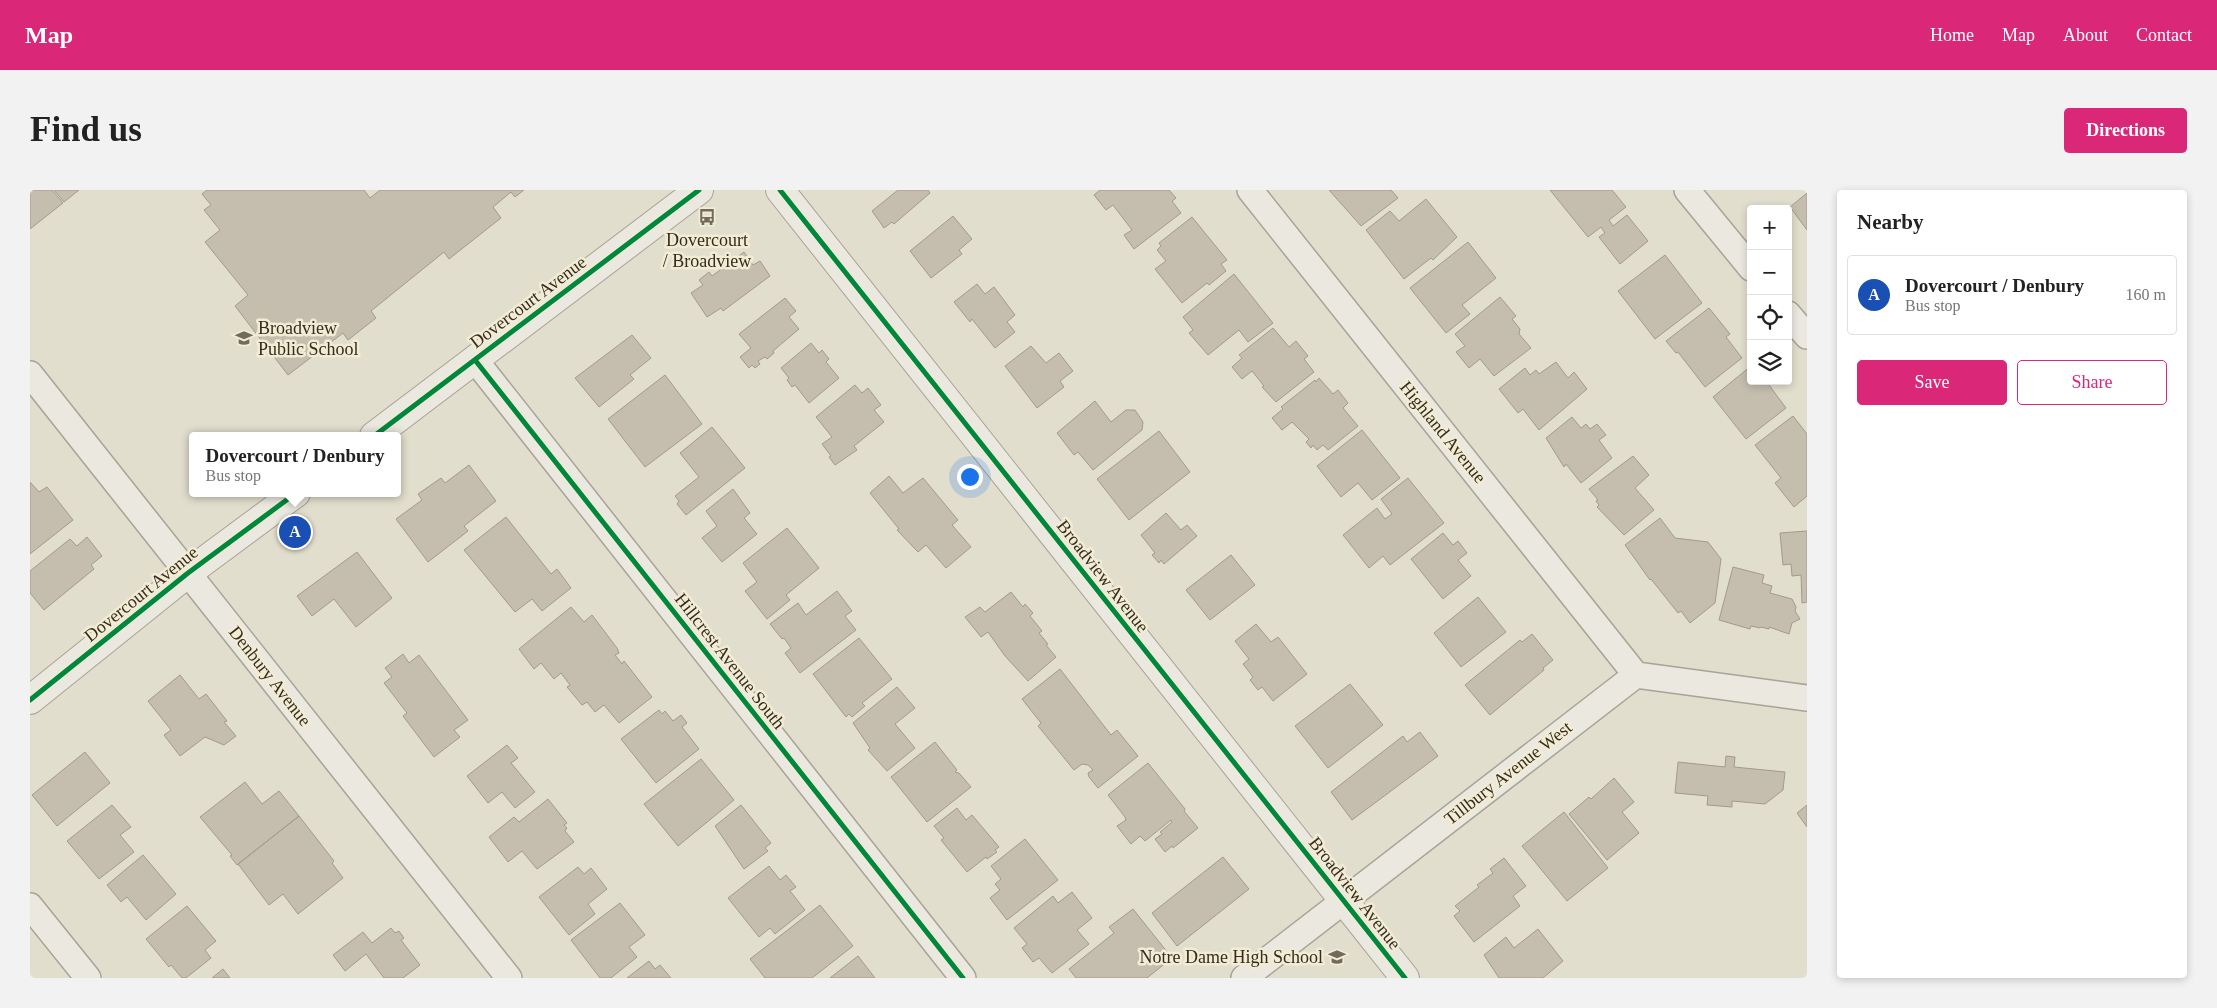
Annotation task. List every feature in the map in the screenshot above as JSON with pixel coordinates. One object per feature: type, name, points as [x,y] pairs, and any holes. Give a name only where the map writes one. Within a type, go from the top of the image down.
[{"type":"street","name":"Dovercourt Avenue","points":[[379,432],[699,190]]},
{"type":"street","name":"Broadview Avenue","points":[[780,190],[1406,978]]},
{"type":"street","name":"Highland Avenue","points":[[1250,190],[1636,675]]},
{"type":"street","points":[[1687,190],[1747,263]]},
{"type":"street","points":[[1792,319],[1807,336]]},
{"type":"street","name":"Hillcrest Avenue South","points":[[475,360],[964,978]]},
{"type":"street","name":"Denbury Avenue","points":[[30,374],[509,978]]},
{"type":"street","name":"Dovercourt Avenue","points":[[30,700],[188,573],[291,497]]},
{"type":"street","name":"Tillbury Avenue West","points":[[1244,978],[1636,675]]},
{"type":"street","points":[[1636,675],[1807,698]]},
{"type":"street","points":[[30,906],[88,978]]},
{"type":"building","points":[[30,190],[52,190],[63,203],[30,229]]},
{"type":"building","points":[[54,190],[79,190],[64,202]]},
{"type":"building","points":[[207,190],[364,190],[370,198],[380,190],[524,190],[515,197],[511,192],[493,207],[501,218],[449,259],[444,252],[371,311],[376,318],[348,340],[343,333],[288,375],[235,306],[248,295],[205,242],[220,230],[204,210],[211,205],[202,194]]},
{"type":"building","points":[[898,190],[928,190],[930,193],[894,224],[892,222],[884,228],[872,211]]},
{"type":"building","points":[[1100,190],[1169,190],[1176,198],[1172,201],[1181,213],[1134,249],[1124,235],[1132,230],[1113,205],[1106,210],[1094,195]]},
{"type":"building","points":[[1329,190],[1391,190],[1398,198],[1361,226]]},
{"type":"building","points":[[1550,190],[1612,190],[1626,207],[1609,220],[1613,226],[1627,215],[1648,241],[1620,264],[1599,237],[1605,233],[1601,227],[1588,237]]},
{"type":"building","points":[[1807,193],[1807,230],[1792,210],[1792,205]]},
{"type":"building","points":[[1426,199],[1457,237],[1433,260],[1431,258],[1404,279],[1366,230],[1390,211],[1399,221]]},
{"type":"building","points":[[953,216],[972,239],[959,250],[962,254],[931,278],[910,251]]},
{"type":"building","points":[[1192,217],[1227,260],[1221,264],[1226,271],[1182,303],[1155,269],[1166,261],[1157,250],[1161,246],[1159,243]]},
{"type":"building","points":[[1468,242],[1496,278],[1462,305],[1470,314],[1446,333],[1410,288]]},
{"type":"building","points":[[744,252],[753,265],[760,261],[770,276],[723,311],[721,308],[707,317],[691,293],[703,285],[699,280],[709,272],[712,276]]},
{"type":"building","points":[[1665,255],[1702,303],[1655,339],[1618,291]]},
{"type":"building","points":[[1234,274],[1273,323],[1248,342],[1239,330],[1208,355],[1189,333],[1193,330],[1183,317]]},
{"type":"building","points":[[977,284],[985,294],[994,287],[1015,315],[1007,322],[1015,332],[995,348],[972,319],[970,322],[954,302]]},
{"type":"building","points":[[1500,297],[1516,316],[1512,319],[1520,329],[1519,334],[1531,348],[1494,376],[1480,359],[1469,368],[1456,352],[1465,346],[1455,334]]},
{"type":"building","points":[[785,298],[796,311],[789,317],[799,329],[773,351],[774,353],[767,359],[765,357],[758,361],[760,364],[755,368],[752,365],[749,368],[740,357],[751,348],[739,334]]},
{"type":"building","points":[[1709,308],[1730,334],[1726,337],[1742,358],[1705,387],[1678,352],[1676,353],[1666,341]]},
{"type":"building","points":[[1273,328],[1289,347],[1296,341],[1308,356],[1304,359],[1314,372],[1276,402],[1262,387],[1264,386],[1252,371],[1242,379],[1232,367],[1242,358],[1239,355]]},
{"type":"building","points":[[632,335],[651,358],[630,375],[634,379],[599,407],[575,378]]},
{"type":"building","points":[[811,343],[819,353],[822,350],[829,359],[826,362],[839,378],[809,403],[795,385],[792,387],[787,380],[789,378],[781,368]]},
{"type":"building","points":[[1031,346],[1046,363],[1059,353],[1073,371],[1060,381],[1064,387],[1037,408],[1005,366]]},
{"type":"building","points":[[1556,362],[1568,378],[1574,372],[1587,389],[1539,430],[1523,409],[1518,413],[1499,389],[1525,368],[1530,375],[1536,370],[1539,374]]},
{"type":"building","points":[[1747,369],[1747,385],[1769,385],[1786,408],[1746,439],[1713,397]]},
{"type":"building","points":[[665,375],[702,424],[645,467],[608,419]]},
{"type":"building","points":[[1319,378],[1333,394],[1338,390],[1348,403],[1343,408],[1358,426],[1328,450],[1323,445],[1317,450],[1313,445],[1311,448],[1306,442],[1309,439],[1292,422],[1282,430],[1272,418],[1283,409],[1281,407]]},
{"type":"building","points":[[855,385],[862,393],[868,388],[881,405],[874,410],[884,422],[854,446],[857,450],[835,465],[822,444],[832,437],[816,417]]},
{"type":"building","points":[[1095,401],[1111,422],[1126,410],[1135,410],[1143,422],[1142,430],[1093,470],[1078,452],[1074,455],[1057,433]]},
{"type":"building","points":[[1793,416],[1807,434],[1807,496],[1794,507],[1775,483],[1781,478],[1755,445]]},
{"type":"building","points":[[1572,417],[1581,428],[1586,424],[1590,429],[1597,424],[1606,435],[1599,440],[1612,458],[1581,483],[1566,464],[1564,467],[1546,438]]},
{"type":"building","points":[[712,427],[745,468],[686,515],[677,504],[679,501],[675,496],[699,477],[680,453]]},
{"type":"building","points":[[1362,430],[1400,478],[1372,500],[1358,483],[1341,497],[1317,466]]},
{"type":"building","points":[[1159,431],[1190,472],[1129,520],[1097,479]]},
{"type":"building","points":[[1633,456],[1649,475],[1635,488],[1654,510],[1624,535],[1597,507],[1599,505],[1596,501],[1598,500],[1589,489]]},
{"type":"building","points":[[469,465],[496,501],[464,526],[468,531],[428,562],[396,519],[422,500],[418,494],[441,478],[445,483]]},
{"type":"building","points":[[889,476],[903,493],[923,478],[958,520],[952,525],[971,547],[946,568],[926,545],[918,552],[897,530],[899,529],[870,493]]},
{"type":"building","points":[[1408,478],[1444,523],[1390,565],[1383,556],[1369,568],[1343,535],[1377,508],[1385,519],[1392,514],[1381,499]]},
{"type":"building","points":[[30,482],[39,492],[47,487],[73,520],[30,554]]},
{"type":"building","points":[[733,489],[750,513],[744,518],[757,534],[722,562],[702,538],[717,526],[706,511]]},
{"type":"building","points":[[1166,513],[1181,530],[1187,525],[1197,536],[1164,564],[1161,560],[1159,563],[1152,555],[1155,553],[1141,535]]},
{"type":"building","points":[[506,517],[551,574],[557,569],[571,588],[542,611],[532,599],[515,612],[464,550]]},
{"type":"building","points":[[1660,518],[1675,538],[1708,542],[1721,559],[1715,603],[1690,623],[1681,611],[1678,613],[1650,580],[1625,545]]},
{"type":"building","points":[[787,528],[819,568],[786,595],[790,600],[767,619],[745,591],[757,582],[743,563]]},
{"type":"building","points":[[1807,531],[1807,602],[1802,603],[1801,575],[1792,576],[1791,564],[1783,565],[1780,533]]},
{"type":"building","points":[[1443,533],[1453,545],[1458,541],[1467,553],[1458,560],[1471,576],[1443,599],[1411,559]]},
{"type":"building","points":[[87,537],[102,556],[91,565],[94,569],[44,610],[30,593],[30,571],[70,539],[77,546]]},
{"type":"building","points":[[357,552],[392,598],[356,627],[334,599],[312,616],[297,596]]},
{"type":"building","points":[[1231,555],[1255,585],[1210,620],[1186,590]]},
{"type":"building","points":[[1733,567],[1764,575],[1762,583],[1772,586],[1770,593],[1792,599],[1796,607],[1795,611],[1800,619],[1792,623],[1789,634],[1769,627],[1769,629],[1751,626],[1750,629],[1719,620]]},
{"type":"building","points":[[837,591],[852,611],[845,616],[856,630],[800,673],[785,653],[791,648],[770,624],[798,603],[806,615]]},
{"type":"building","points":[[1011,592],[1023,607],[1025,604],[1033,613],[1030,616],[1042,631],[1039,633],[1056,657],[1028,681],[1005,656],[988,632],[981,637],[965,617],[980,607],[985,612]]},
{"type":"building","points":[[1478,597],[1506,632],[1461,667],[1434,633]]},
{"type":"building","points":[[571,607],[584,622],[592,615],[617,648],[619,653],[615,655],[622,664],[624,661],[652,697],[619,723],[604,705],[595,712],[587,702],[582,705],[567,687],[570,685],[561,673],[554,679],[541,663],[534,669],[519,649]]},
{"type":"building","points":[[1256,624],[1271,642],[1278,637],[1307,674],[1273,701],[1262,687],[1258,690],[1250,680],[1253,677],[1243,664],[1249,659],[1235,641]]},
{"type":"building","points":[[1532,634],[1553,660],[1543,668],[1544,670],[1490,715],[1465,685],[1520,640],[1522,642]]},
{"type":"building","points":[[859,638],[892,679],[862,703],[865,706],[852,717],[849,714],[846,717],[813,674]]},
{"type":"building","points":[[403,654],[409,663],[419,655],[468,720],[454,730],[460,737],[434,757],[403,716],[407,713],[384,683],[392,677],[385,668]]},
{"type":"building","points":[[1060,669],[1111,735],[1117,730],[1138,756],[1098,788],[1089,777],[1088,773],[1093,770],[1088,765],[1082,764],[1074,770],[1038,726],[1041,723],[1022,699]]},
{"type":"building","points":[[180,675],[199,699],[206,694],[227,721],[224,722],[236,736],[224,745],[205,737],[180,756],[164,735],[171,730],[148,701]]},
{"type":"building","points":[[1350,684],[1383,725],[1328,768],[1295,726]]},
{"type":"building","points":[[897,687],[915,708],[895,724],[915,748],[887,771],[868,750],[870,748],[853,723]]},
{"type":"building","points":[[659,710],[662,714],[665,711],[673,721],[681,715],[687,723],[682,727],[699,749],[656,783],[621,739]]},
{"type":"building","points":[[1420,732],[1438,756],[1352,820],[1331,792],[1403,736],[1407,742]]},
{"type":"building","points":[[935,742],[957,770],[955,772],[959,773],[971,787],[927,822],[891,777]]},
{"type":"building","points":[[507,745],[518,758],[511,763],[535,792],[515,808],[502,792],[488,803],[467,776]]},
{"type":"building","points":[[85,752],[110,783],[57,826],[32,795]]},
{"type":"building","points":[[1726,756],[1735,757],[1734,767],[1785,772],[1783,790],[1765,804],[1732,801],[1732,807],[1707,805],[1708,796],[1675,793],[1678,762],[1725,767]]},
{"type":"building","points":[[701,759],[734,800],[678,846],[644,804]]},
{"type":"building","points":[[1148,763],[1198,828],[1165,852],[1155,839],[1162,834],[1160,832],[1172,822],[1171,820],[1145,841],[1140,836],[1131,844],[1117,826],[1126,820],[1125,817],[1108,795]]},
{"type":"building","points":[[1614,778],[1634,802],[1622,812],[1639,833],[1607,860],[1569,814],[1589,797],[1591,799]]},
{"type":"building","points":[[245,782],[262,804],[279,791],[299,816],[237,865],[230,856],[232,855],[200,817]]},
{"type":"building","points":[[548,799],[567,823],[564,825],[567,828],[565,831],[574,842],[537,869],[522,851],[508,862],[489,837],[514,817],[519,822]]},
{"type":"building","points":[[112,805],[131,827],[120,835],[134,852],[99,879],[67,841]]},
{"type":"building","points":[[741,805],[771,843],[765,848],[768,851],[744,869],[715,826]]},
{"type":"building","points":[[1807,805],[1807,827],[1797,813]]},
{"type":"building","points":[[957,808],[966,820],[972,815],[999,847],[995,850],[997,852],[987,859],[986,857],[967,872],[941,840],[944,838],[934,826]]},
{"type":"building","points":[[1564,812],[1608,868],[1567,901],[1522,846]]},
{"type":"building","points":[[299,816],[334,861],[332,863],[343,878],[298,914],[283,894],[269,905],[238,864]]},
{"type":"building","points":[[1025,839],[1058,880],[1007,920],[990,898],[1000,890],[995,884],[1001,879],[991,866]]},
{"type":"building","points":[[143,855],[176,894],[146,920],[127,897],[121,902],[107,885]]},
{"type":"building","points":[[1223,857],[1249,889],[1177,946],[1152,913]]},
{"type":"building","points":[[1504,858],[1526,886],[1513,896],[1520,906],[1474,942],[1454,916],[1460,911],[1455,906],[1479,887],[1477,885],[1493,873],[1490,869]]},
{"type":"building","points":[[769,866],[780,880],[786,875],[796,887],[790,891],[805,910],[775,934],[770,928],[759,937],[728,898]]},
{"type":"building","points":[[578,867],[584,874],[591,868],[607,889],[588,904],[595,914],[569,935],[539,897]]},
{"type":"building","points":[[1072,892],[1092,918],[1077,930],[1089,944],[1052,973],[1039,958],[1033,962],[1022,948],[1027,944],[1014,928],[1053,896],[1058,903]]},
{"type":"building","points":[[620,903],[645,935],[629,947],[637,957],[611,978],[600,978],[571,940]]},
{"type":"building","points":[[820,905],[853,946],[812,978],[765,978],[750,959]]},
{"type":"building","points":[[187,906],[216,941],[205,950],[211,958],[186,978],[182,978],[171,965],[169,967],[146,939]]},
{"type":"building","points":[[1133,909],[1172,958],[1147,978],[1076,978],[1069,969],[1114,933],[1109,927]]},
{"type":"building","points":[[391,928],[395,933],[399,931],[404,938],[401,940],[420,965],[403,978],[384,978],[366,954],[345,971],[333,955],[363,932],[372,943]]},
{"type":"building","points":[[1538,929],[1563,961],[1543,978],[1499,978],[1484,955],[1506,937],[1514,948]]},
{"type":"building","points":[[858,956],[875,978],[830,978]]},
{"type":"building","points":[[649,961],[655,969],[660,965],[671,978],[627,978]]},
{"type":"building","points":[[223,969],[230,978],[212,978]]},
{"type":"cycle path","points":[[379,432],[699,190]]},
{"type":"cycle path","points":[[780,190],[1405,978]]},
{"type":"cycle path","points":[[475,360],[963,978]]},
{"type":"cycle path","points":[[30,700],[188,573],[291,497]]},
{"type":"place","name":"Dovercourt / Broadview","points":[[707,217]]},
{"type":"place","name":"Broadview Public School","points":[[244,338]]},
{"type":"place","name":"Dovercourt / Denbury","points":[[295,532]]},
{"type":"place","name":"Notre Dame High School","points":[[1337,957]]}]
